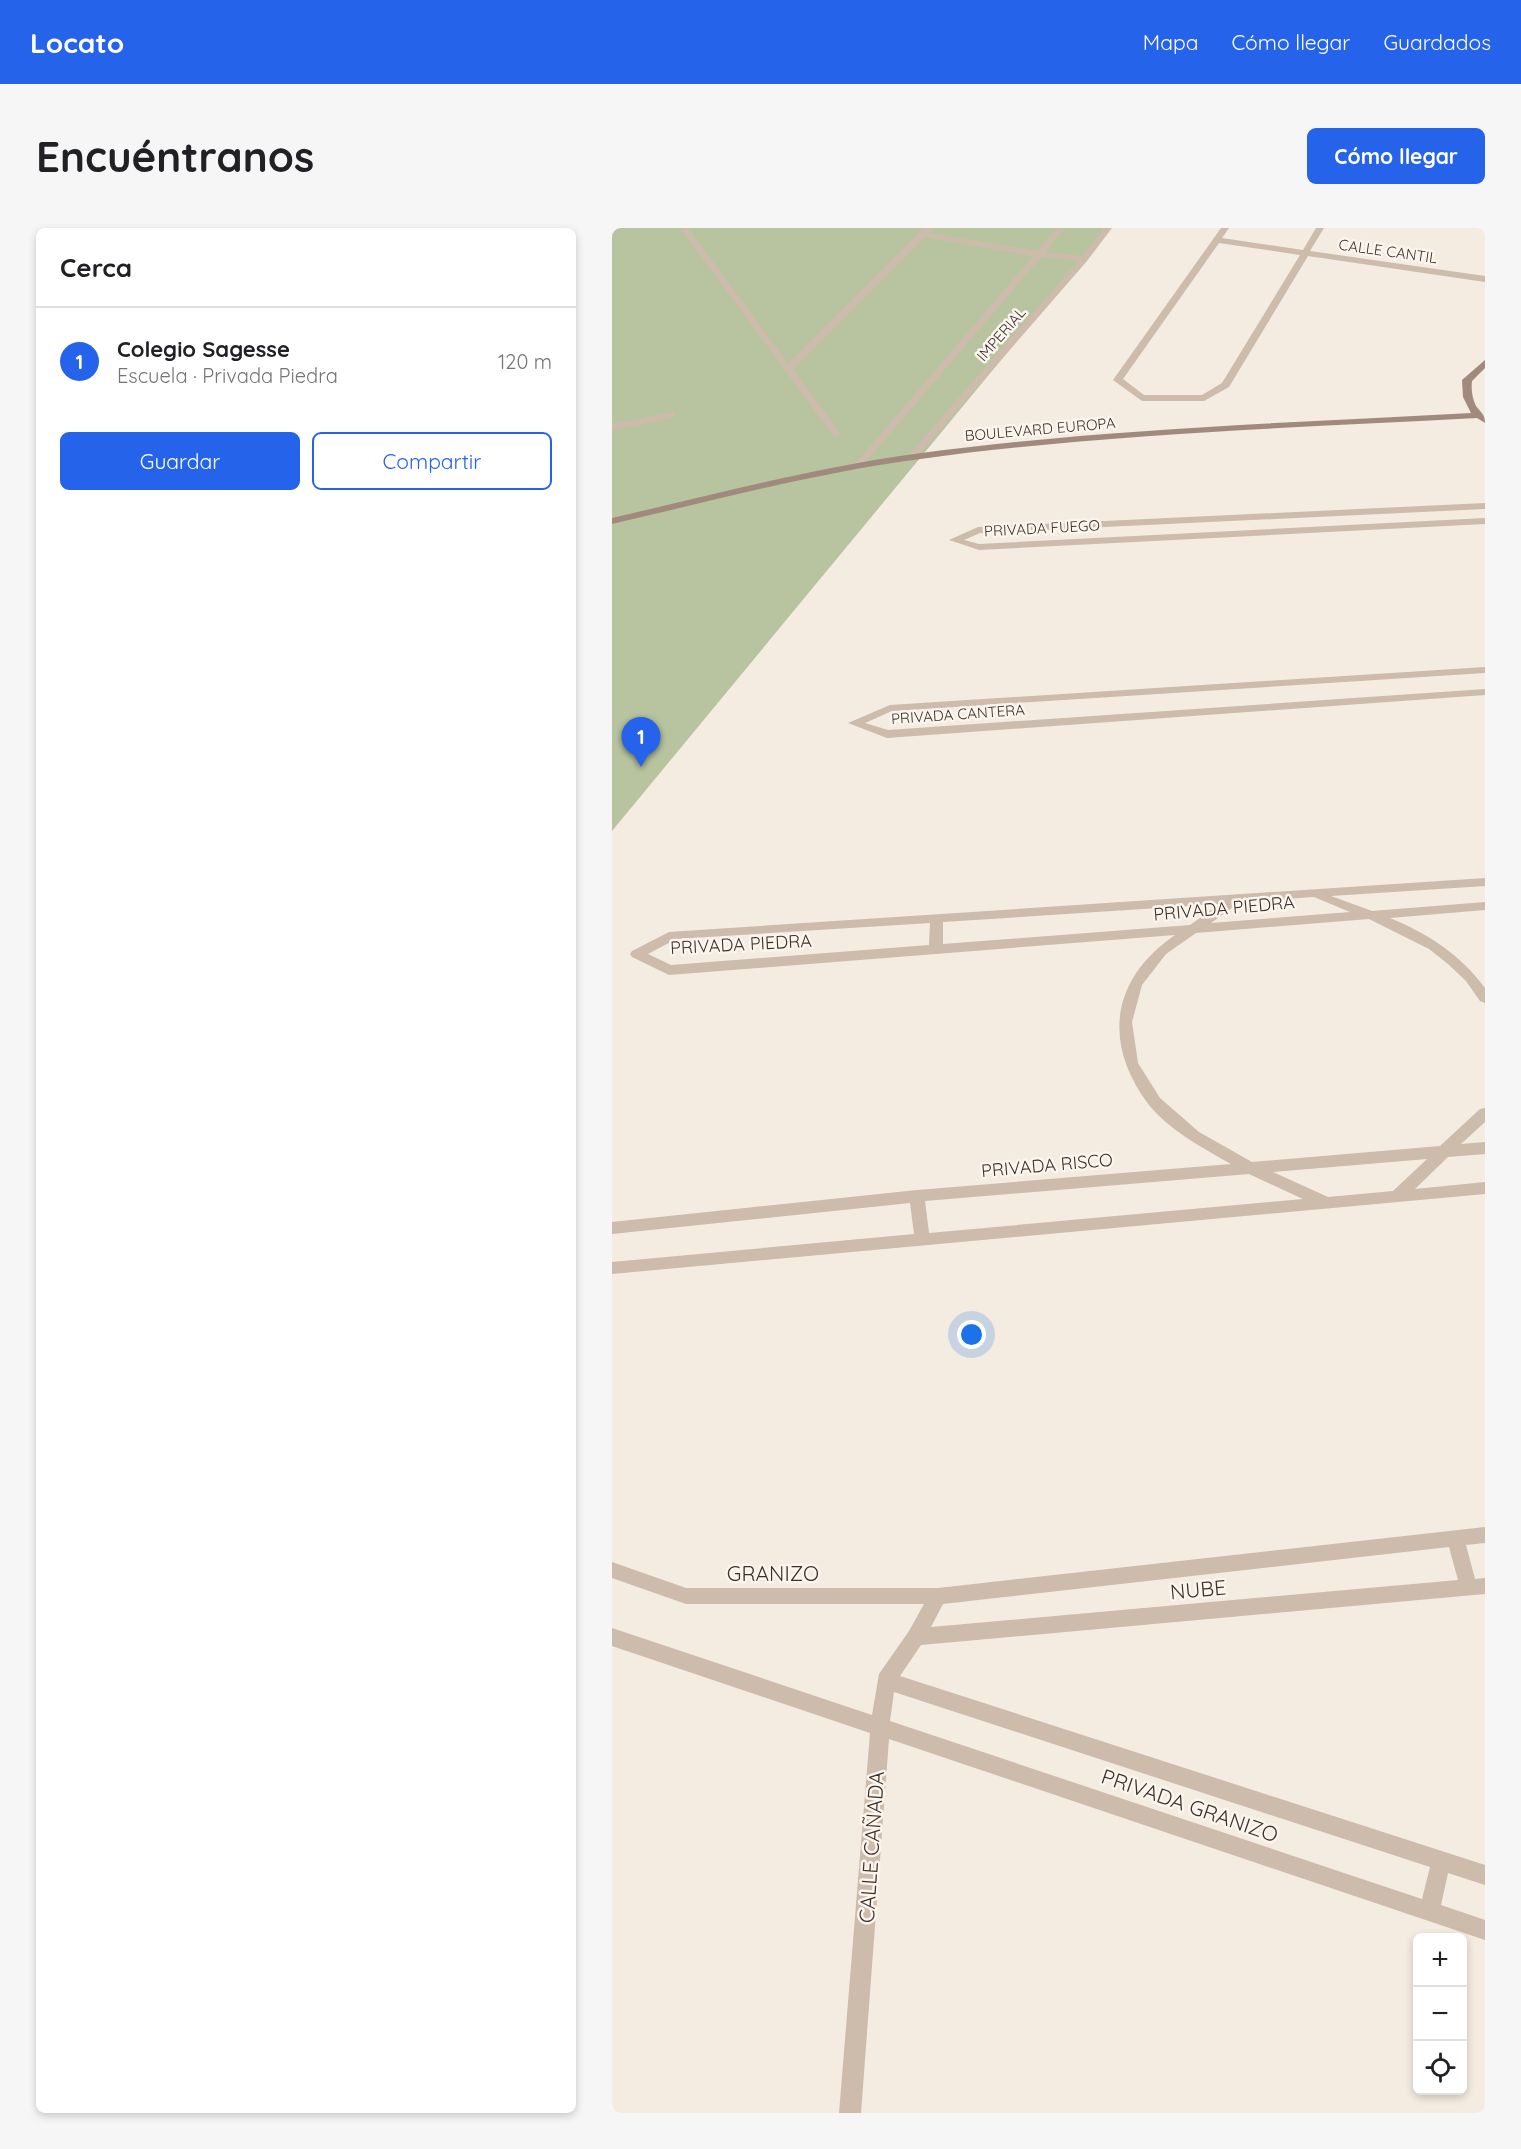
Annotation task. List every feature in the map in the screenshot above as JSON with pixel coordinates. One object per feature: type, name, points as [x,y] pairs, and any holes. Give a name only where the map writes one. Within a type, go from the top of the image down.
[{"type":"main road","points":[[1481,417],[1466,397],[1467,380],[1485,363]]},
{"type":"main road","name":"BOULEVARD EUROPA","points":[[612,521],[858,466],[1019,444],[1118,436],[1481,417]]},
{"type":"street","points":[[684,228],[837,435]]},
{"type":"street","points":[[858,466],[1061,228]]},
{"type":"street","name":"IMPERIAL","points":[[912,457],[1084,259],[1108,228]]},
{"type":"street","points":[[1225,228],[1118,380],[1142,398],[1204,398],[1226,385],[1320,228]]},
{"type":"street","points":[[788,368],[926,231],[1038,254],[1084,259]]},
{"type":"street","name":"CALLE CANTIL","points":[[1216,240],[1485,279]]},
{"type":"street","points":[[612,427],[672,415]]},
{"type":"street","name":"PRIVADA FUEGO","points":[[1485,506],[978,530],[954,540],[979,547],[1485,521]]},
{"type":"street","points":[[1367,512],[1373,526]]},
{"type":"street","name":"PRIVADA CANTERA","points":[[1485,670],[890,708],[854,723],[887,734],[1485,692]]},
{"type":"street","points":[[1415,674],[1429,696]]},
{"type":"street","points":[[1146,691],[1155,715]]},
{"type":"street","name":"PRIVADA PIEDRA","points":[[1485,882],[674,935],[638,954],[669,970],[1485,906]]},
{"type":"street","points":[[1311,895],[1372,915],[1430,942],[1473,978],[1485,998]]},
{"type":"street","points":[[1239,897],[1161,951],[1135,984],[1125,1022],[1131,1063],[1155,1102],[1194,1136],[1248,1167],[1326,1202]]},
{"type":"street","points":[[936,948],[937,918]]},
{"type":"street","points":[[1398,1195],[1485,1113]]},
{"type":"street","name":"PRIVADA RISCO","points":[[612,1228],[917,1196],[1485,1148]]},
{"type":"street","points":[[612,1268],[1485,1188]]},
{"type":"street","points":[[917,1196],[922,1239]]},
{"type":"street","name":"NUBE","points":[[938,1596],[1485,1535]]},
{"type":"street","points":[[1455,1538],[1477,1587]]},
{"type":"street","name":"GRANIZO","points":[[612,1570],[686,1596],[938,1596]]},
{"type":"street","name":"NUBE","points":[[916,1637],[1477,1587]]},
{"type":"street","name":"CALLE CAÑADA","points":[[850,2113],[880,1727],[886,1680],[916,1637],[938,1596]]},
{"type":"street","points":[[612,1637],[880,1727]]},
{"type":"street","name":"PRIVADA GRANIZO","points":[[886,1680],[1485,1875]]},
{"type":"street","name":"PRIVADA GRANIZO","points":[[880,1727],[1485,1930]]},
{"type":"street","points":[[1430,1911],[1441,1861]]},
{"type":"green space","points":[[612,228],[1110,228],[612,831]]},
{"type":"place","name":"Colegio Sagesse","points":[[641,767]]}]
